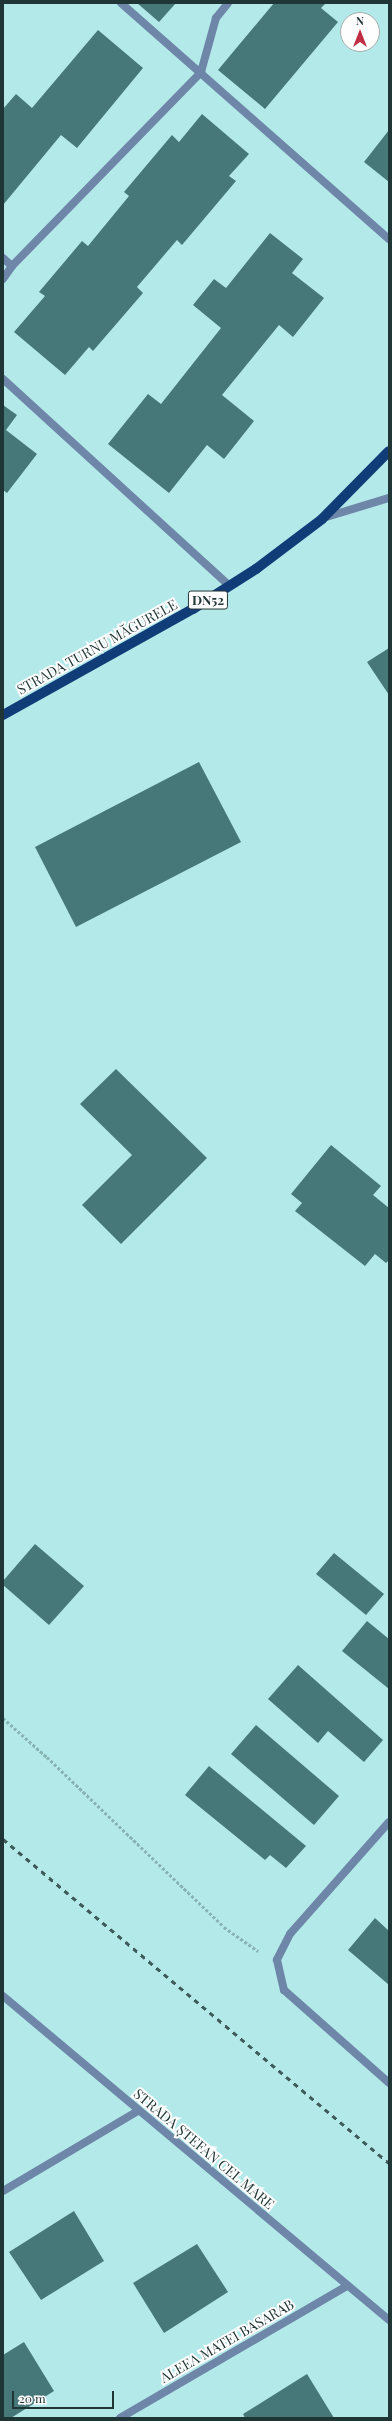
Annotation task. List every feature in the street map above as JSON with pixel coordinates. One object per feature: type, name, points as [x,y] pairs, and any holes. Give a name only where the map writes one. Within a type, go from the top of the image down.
[{"type":"main road","name":"STRADA TURNU MĂGURELE","points":[[3,715],[193,609],[230,586],[322,519],[389,451]]},
{"type":"street","points":[[121,3],[389,239]]},
{"type":"street","points":[[3,279],[12,266],[201,72],[216,18],[228,3]]},
{"type":"street","points":[[3,258],[12,266]]},
{"type":"street","points":[[3,378],[230,586]]},
{"type":"street","points":[[322,519],[389,498]]},
{"type":"street","points":[[389,1822],[290,1934],[277,1960],[284,1990],[389,2083]]},
{"type":"street","name":"STRADA ȘTEFAN CEL MARE","points":[[3,1996],[138,2111],[389,2320]]},
{"type":"street","points":[[3,2191],[138,2111]]},
{"type":"street","name":"ALEEA MATEI BASARAB","points":[[120,2418],[347,2286]]},
{"type":"path","points":[[3,1718],[48,1757],[224,1927],[254,1949],[277,1960]]},
{"type":"building","points":[[137,3],[176,3],[159,22]]},
{"type":"building","points":[[274,3],[326,3],[321,8],[338,22],[265,109],[218,70]]},
{"type":"building","points":[[98,30],[143,68],[77,148],[61,135],[3,205],[3,109],[16,94],[32,108]]},
{"type":"building","points":[[202,114],[249,154],[229,176],[236,181],[182,245],[177,240],[137,287],[143,293],[93,351],[89,347],[65,375],[14,332],[45,296],[39,292],[82,241],[88,246],[129,196],[124,192],[172,135],[179,142]]},
{"type":"building","points":[[389,130],[389,182],[364,162]]},
{"type":"building","points":[[270,233],[303,259],[292,273],[324,298],[293,337],[279,325],[222,395],[254,421],[224,459],[207,445],[169,493],[108,444],[148,394],[161,404],[221,328],[193,305],[214,279],[226,288]]},
{"type":"building","points":[[3,405],[17,415],[6,430],[37,454],[7,493],[3,490]]},
{"type":"building","points":[[389,648],[389,695],[367,662]]},
{"type":"building","points":[[199,762],[241,842],[76,927],[35,847]]},
{"type":"building","points":[[116,1069],[207,1158],[121,1244],[82,1205],[132,1155],[80,1104]]},
{"type":"building","points":[[331,1145],[381,1186],[373,1195],[389,1208],[389,1260],[386,1263],[375,1254],[365,1266],[295,1211],[302,1203],[291,1194]]},
{"type":"building","points":[[35,1544],[84,1586],[49,1625],[3,1585],[3,1581]]},
{"type":"building","points":[[334,1553],[384,1594],[366,1615],[316,1574]]},
{"type":"building","points":[[367,1621],[389,1639],[389,1689],[342,1651]]},
{"type":"building","points":[[298,1665],[383,1740],[364,1762],[328,1731],[318,1743],[268,1699]]},
{"type":"building","points":[[256,1725],[339,1796],[314,1825],[231,1754]]},
{"type":"building","points":[[209,1766],[306,1846],[286,1868],[270,1855],[265,1860],[185,1795]]},
{"type":"building","points":[[375,1918],[389,1931],[389,1985],[348,1950]]},
{"type":"building","points":[[74,2211],[104,2261],[41,2300],[9,2252]]},
{"type":"building","points":[[197,2244],[228,2292],[164,2333],[133,2283]]},
{"type":"building","points":[[24,2342],[54,2391],[11,2418],[3,2418],[3,2355]]},
{"type":"building","points":[[307,2374],[334,2418],[245,2418],[243,2414]]},
{"type":"railway","points":[[3,1839],[389,2163]]}]
